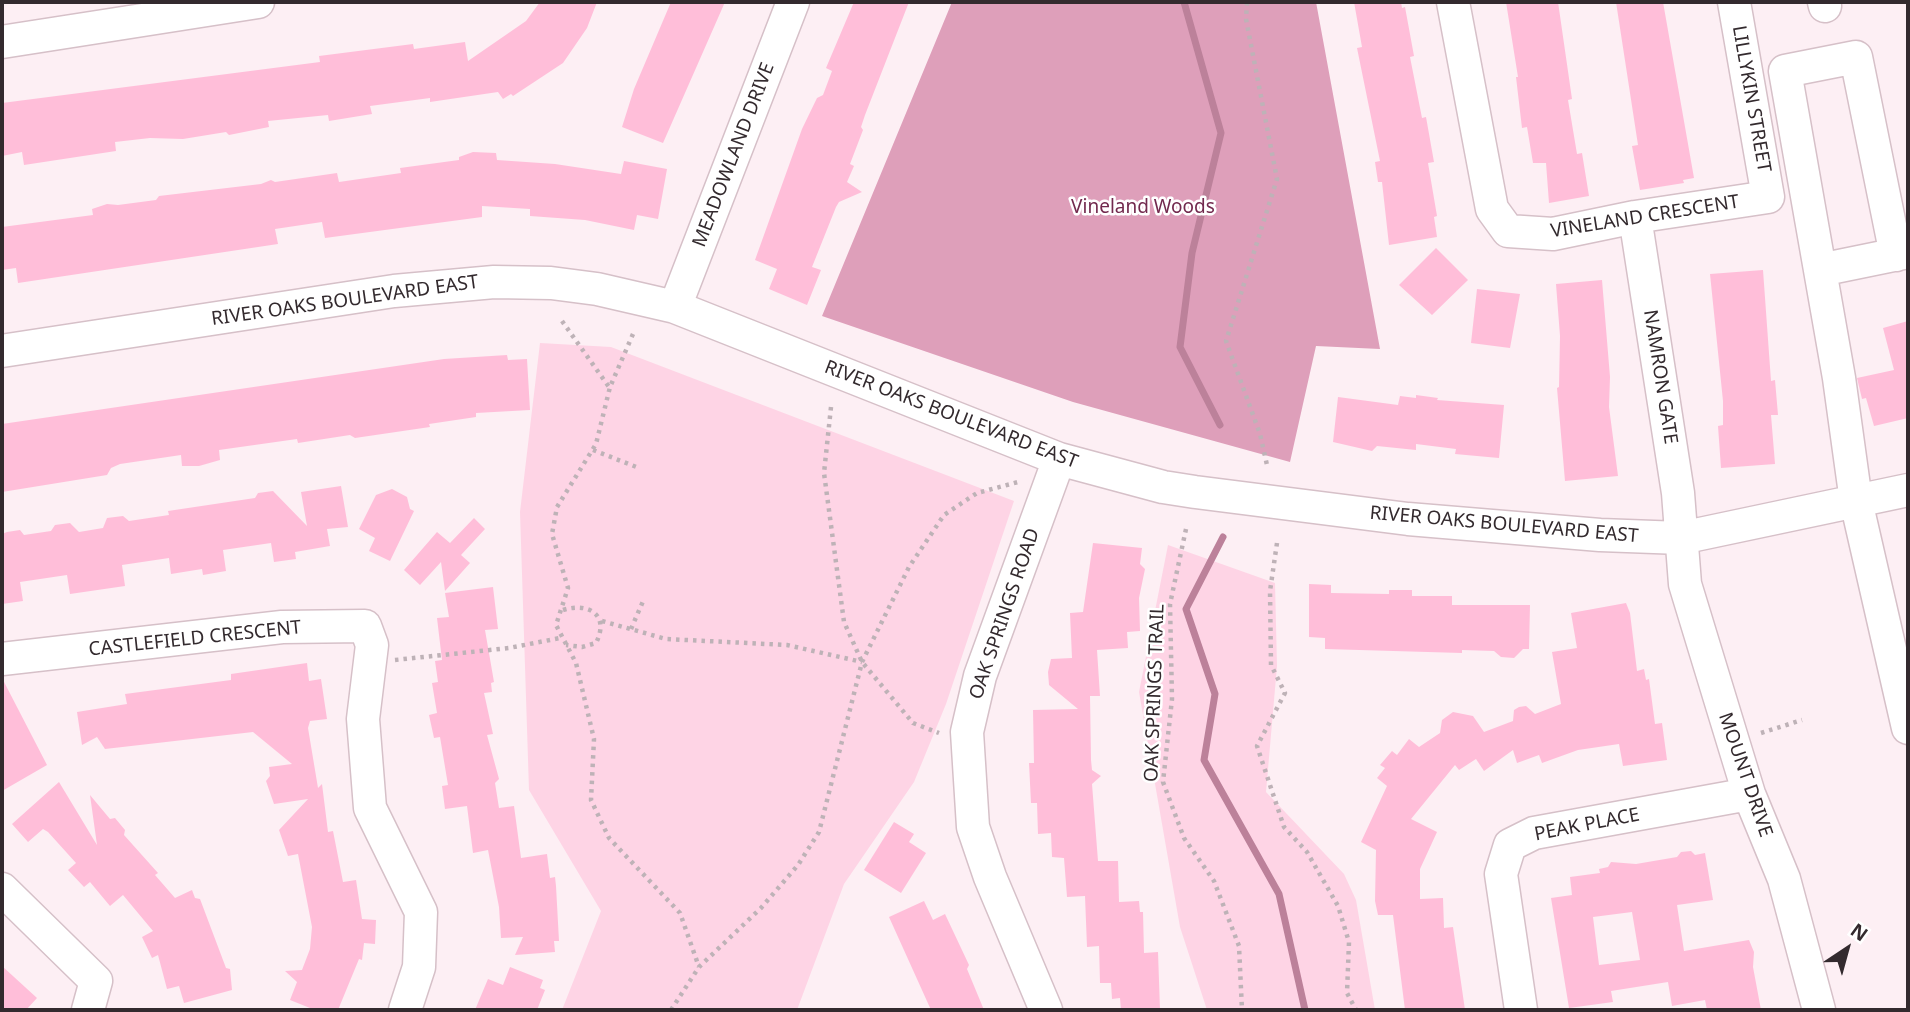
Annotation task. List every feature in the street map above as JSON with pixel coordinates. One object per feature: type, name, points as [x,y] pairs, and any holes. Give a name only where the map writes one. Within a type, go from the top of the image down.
[{"type":"street","points":[[2,42],[258,2]]},
{"type":"street","name":"MEADOWLAND DRIVE","points":[[675,307],[793,2]]},
{"type":"street","name":"VINELAND CRESCENT","points":[[1453,2],[1492,209],[1508,231],[1553,234],[1635,217],[1768,197]]},
{"type":"street","name":"LILLYKIN STREET","points":[[1734,2],[1768,197]]},
{"type":"street","points":[[1820,271],[1902,253],[1856,57],[1785,71],[1856,501],[1908,728]]},
{"type":"street","name":"NAMRON GATE","points":[[1635,217],[1678,493],[1681,538]]},
{"type":"street","name":"RIVER OAKS BOULEVARD EAST","points":[[2,351],[394,291],[494,282],[551,283],[597,289],[675,307],[1059,459],[1163,487],[1282,505],[1545,531],[1681,538],[1908,489]]},
{"type":"street","name":"OAK SPRINGS ROAD","points":[[1046,1010],[990,877],[973,827],[967,732],[980,676],[1059,459]]},
{"type":"street","name":"MOUNT DRIVE","points":[[1681,538],[1685,584],[1691,606],[1749,794],[1784,879],[1819,1010]]},
{"type":"street","name":"CASTLEFIELD CRESCENT","points":[[2,660],[282,627],[365,626],[372,645],[363,719],[370,808],[421,912],[419,967],[405,1010]]},
{"type":"street","name":"PEAK PLACE","points":[[1521,1010],[1501,874],[1510,845],[1534,833],[1749,794]]},
{"type":"street","points":[[2,889],[96,982],[88,1010]]},
{"type":"path","points":[[1247,2],[1246,19],[1277,179],[1226,341],[1260,434],[1267,465]]},
{"type":"path","points":[[562,321],[610,387]]},
{"type":"path","points":[[633,334],[610,387],[593,450],[557,507],[552,534],[568,588],[563,611],[556,625],[560,638],[576,663],[594,739],[591,800],[609,838],[680,913],[699,967]]},
{"type":"path","points":[[831,407],[824,473],[844,622],[862,662],[913,723],[939,733]]},
{"type":"path","points":[[593,450],[639,468]]},
{"type":"path","points":[[671,1010],[699,967],[761,908],[798,865],[818,832],[862,662],[909,566],[944,514],[977,493],[1022,481]]},
{"type":"path","name":"OAK SPRINGS TRAIL","points":[[1186,528],[1170,604],[1172,699],[1163,782],[1184,838],[1214,880],[1238,946],[1241,1010]]},
{"type":"path","points":[[1277,543],[1270,591],[1271,665],[1285,693],[1257,746],[1284,827],[1307,852],[1338,906],[1349,942],[1347,993],[1356,1010]]},
{"type":"path","points":[[631,629],[644,599]]},
{"type":"path","points":[[563,611],[576,606],[589,610],[601,621],[666,639],[787,645],[862,662]]},
{"type":"path","points":[[565,645],[582,647],[596,643],[603,629],[601,621]]},
{"type":"path","points":[[370,662],[509,649],[560,638]]},
{"type":"path","points":[[1762,733],[1802,720]]},
{"type":"shaded area","points":[[540,343],[611,347],[1014,501],[946,704],[914,782],[844,884],[797,1010],[562,1010],[601,911],[529,790],[520,512]]},
{"type":"shaded area","points":[[1168,545],[1275,583],[1277,666],[1266,792],[1344,874],[1356,900],[1375,1010],[1207,1010],[1180,927],[1139,692]]},
{"type":"green space","name":"Vineland Woods","points":[[952,2],[1316,2],[1380,349],[1316,346],[1290,462],[1073,402],[822,316]]},
{"type":"building","points":[[540,2],[597,2],[587,28],[563,63],[513,96],[511,94],[503,99],[498,92],[430,102],[430,98],[370,106],[372,114],[329,121],[328,115],[268,121],[269,127],[229,135],[226,132],[183,139],[150,138],[115,142],[116,151],[24,165],[22,152],[2,156],[2,103],[320,62],[319,56],[413,44],[414,49],[465,42],[468,61],[526,21]]},
{"type":"building","points":[[671,2],[725,2],[663,143],[622,127],[634,89]]},
{"type":"building","points":[[854,2],[909,2],[865,115],[861,127],[863,130],[850,164],[854,166],[847,182],[862,192],[839,202],[836,207],[812,267],[821,270],[807,305],[769,289],[777,269],[755,260],[802,129],[817,98],[823,95],[832,71],[826,68]]},
{"type":"building","points":[[1354,2],[1401,2],[1402,8],[1405,7],[1414,56],[1410,57],[1422,118],[1426,117],[1434,162],[1428,163],[1437,216],[1434,217],[1437,237],[1389,245],[1382,182],[1378,182],[1375,162],[1380,161],[1357,48],[1362,47]]},
{"type":"building","points":[[1506,2],[1558,2],[1572,99],[1568,100],[1577,154],[1582,153],[1589,196],[1549,203],[1546,163],[1533,163],[1527,127],[1522,128],[1518,77]]},
{"type":"building","points":[[1616,2],[1663,2],[1694,178],[1683,180],[1684,183],[1640,190],[1632,146],[1638,145]]},
{"type":"building","points":[[473,152],[496,153],[497,160],[555,164],[621,174],[624,161],[667,169],[658,219],[637,215],[634,230],[585,220],[530,216],[530,209],[482,206],[482,217],[325,238],[322,222],[275,229],[278,244],[18,283],[16,268],[2,270],[2,227],[93,215],[92,209],[107,204],[156,200],[159,196],[261,184],[271,180],[275,182],[337,173],[339,182],[401,173],[400,168],[459,160],[459,157]]},
{"type":"building","points":[[1436,248],[1468,280],[1432,315],[1399,285]]},
{"type":"building","points":[[1763,270],[1771,381],[1775,380],[1778,415],[1771,415],[1775,464],[1721,468],[1718,426],[1723,425],[1723,401],[1710,274]]},
{"type":"building","points":[[1602,280],[1610,377],[1609,407],[1618,476],[1565,481],[1557,388],[1560,336],[1556,284]]},
{"type":"building","points":[[1477,289],[1520,294],[1510,348],[1471,343]]},
{"type":"building","points":[[1908,321],[1908,418],[1874,426],[1866,398],[1862,399],[1857,378],[1894,370],[1883,328]]},
{"type":"building","points":[[507,355],[508,360],[527,359],[530,410],[476,413],[476,417],[429,424],[430,427],[355,438],[350,435],[298,443],[297,439],[219,450],[220,460],[199,466],[182,466],[181,455],[120,464],[111,468],[107,475],[2,492],[2,424],[444,359]]},
{"type":"building","points":[[1416,395],[1438,398],[1437,400],[1504,405],[1499,458],[1455,454],[1456,449],[1416,444],[1416,450],[1377,446],[1372,451],[1333,442],[1338,397],[1398,405],[1400,396],[1416,398]]},
{"type":"building","points":[[341,486],[348,527],[327,529],[330,546],[295,552],[296,559],[274,562],[271,543],[223,550],[226,571],[203,575],[202,569],[171,574],[169,558],[122,565],[125,586],[70,594],[67,575],[20,582],[23,601],[2,604],[2,534],[7,532],[20,530],[24,535],[51,531],[55,525],[70,523],[79,532],[103,528],[107,518],[123,516],[129,521],[169,515],[168,511],[255,498],[258,493],[273,491],[307,526],[301,492]]},
{"type":"building","points":[[392,489],[407,497],[410,509],[414,511],[390,561],[369,551],[375,538],[359,529],[376,495]]},
{"type":"building","points":[[474,518],[485,529],[461,555],[470,563],[445,591],[441,562],[420,585],[404,570],[437,532],[450,543]]},
{"type":"building","points":[[1093,543],[1142,548],[1140,564],[1145,569],[1139,598],[1140,631],[1127,632],[1128,648],[1097,650],[1100,696],[1090,696],[1091,760],[1092,770],[1101,776],[1092,784],[1098,861],[1118,861],[1119,902],[1139,901],[1140,912],[1143,912],[1144,953],[1158,952],[1160,1010],[1121,1010],[1120,998],[1112,999],[1111,983],[1100,983],[1099,946],[1087,947],[1085,896],[1067,897],[1064,858],[1052,857],[1051,833],[1038,834],[1037,803],[1031,803],[1029,763],[1034,763],[1033,710],[1078,709],[1049,685],[1048,672],[1051,659],[1072,658],[1070,613],[1083,612]]},
{"type":"building","points":[[1309,584],[1331,585],[1331,593],[1389,594],[1389,590],[1412,590],[1412,596],[1452,596],[1452,605],[1530,605],[1529,649],[1523,649],[1514,658],[1501,657],[1494,651],[1462,650],[1462,653],[1325,649],[1325,638],[1309,637]]},
{"type":"building","points":[[493,587],[498,629],[485,630],[494,682],[491,683],[492,692],[484,693],[493,734],[487,735],[499,779],[495,783],[499,808],[514,806],[521,858],[547,854],[550,878],[555,877],[556,886],[559,941],[554,941],[555,952],[515,955],[523,937],[501,938],[499,907],[488,850],[473,853],[467,806],[445,809],[442,786],[448,785],[440,737],[434,738],[429,715],[437,713],[432,683],[438,682],[435,661],[442,660],[437,618],[449,617],[445,593]]},
{"type":"building","points":[[1626,603],[1630,613],[1637,671],[1644,669],[1646,680],[1649,679],[1655,724],[1662,723],[1667,760],[1623,766],[1619,744],[1578,750],[1542,763],[1539,755],[1517,763],[1513,750],[1484,771],[1476,759],[1459,770],[1455,765],[1411,819],[1437,832],[1420,869],[1420,899],[1443,898],[1444,928],[1453,927],[1465,1010],[1405,1010],[1393,915],[1378,915],[1375,901],[1376,850],[1361,842],[1387,786],[1377,778],[1385,768],[1380,765],[1392,751],[1397,755],[1409,739],[1419,747],[1440,733],[1442,720],[1453,712],[1473,716],[1484,732],[1513,721],[1514,710],[1519,707],[1526,706],[1535,714],[1561,704],[1552,652],[1577,648],[1571,613]]},
{"type":"building","points":[[307,663],[309,681],[321,679],[327,719],[310,721],[308,728],[318,788],[322,784],[328,832],[333,831],[343,882],[356,880],[362,919],[376,920],[375,944],[364,943],[362,960],[359,959],[338,1010],[315,1010],[290,1000],[297,982],[285,971],[302,970],[310,949],[312,927],[298,854],[288,856],[279,830],[308,799],[274,804],[266,781],[270,776],[269,767],[292,764],[253,732],[105,749],[97,737],[82,745],[77,712],[127,704],[125,694],[231,680],[231,674]]},
{"type":"building","points":[[2,678],[47,765],[2,791]]},
{"type":"building","points":[[59,782],[97,845],[90,795],[110,819],[115,818],[125,830],[124,835],[158,873],[155,875],[175,898],[192,890],[195,898],[200,899],[226,968],[230,969],[232,990],[184,1003],[179,986],[167,989],[158,955],[152,958],[142,937],[153,931],[123,895],[110,906],[90,882],[84,887],[68,870],[76,863],[48,832],[43,829],[28,842],[12,824]]},
{"type":"building","points":[[894,822],[914,834],[909,842],[926,853],[901,893],[864,870]]},
{"type":"building","points":[[1691,851],[1695,855],[1705,853],[1713,900],[1677,905],[1684,951],[1749,940],[1754,952],[1753,967],[1761,1010],[1707,1010],[1705,1000],[1672,1006],[1668,982],[1611,991],[1613,1002],[1569,1008],[1551,898],[1572,895],[1570,877],[1600,873],[1599,869],[1608,867],[1611,862],[1636,864],[1677,857],[1681,852]],"holes":[[[1632,912],[1640,960],[1599,965],[1593,917]]]},
{"type":"building","points":[[924,901],[933,920],[945,914],[969,965],[967,969],[984,1010],[931,1010],[889,917]]},
{"type":"building","points":[[2,966],[37,998],[26,1010],[2,1010]]},
{"type":"building","points":[[510,967],[543,980],[540,988],[545,990],[537,1010],[475,1010],[488,979],[503,985]]},
{"type":"waterway","points":[[1184,2],[1221,133],[1192,253],[1180,347],[1220,425]]},
{"type":"waterway","points":[[1223,537],[1186,609],[1215,694],[1204,760],[1279,894],[1305,1010]]}]
